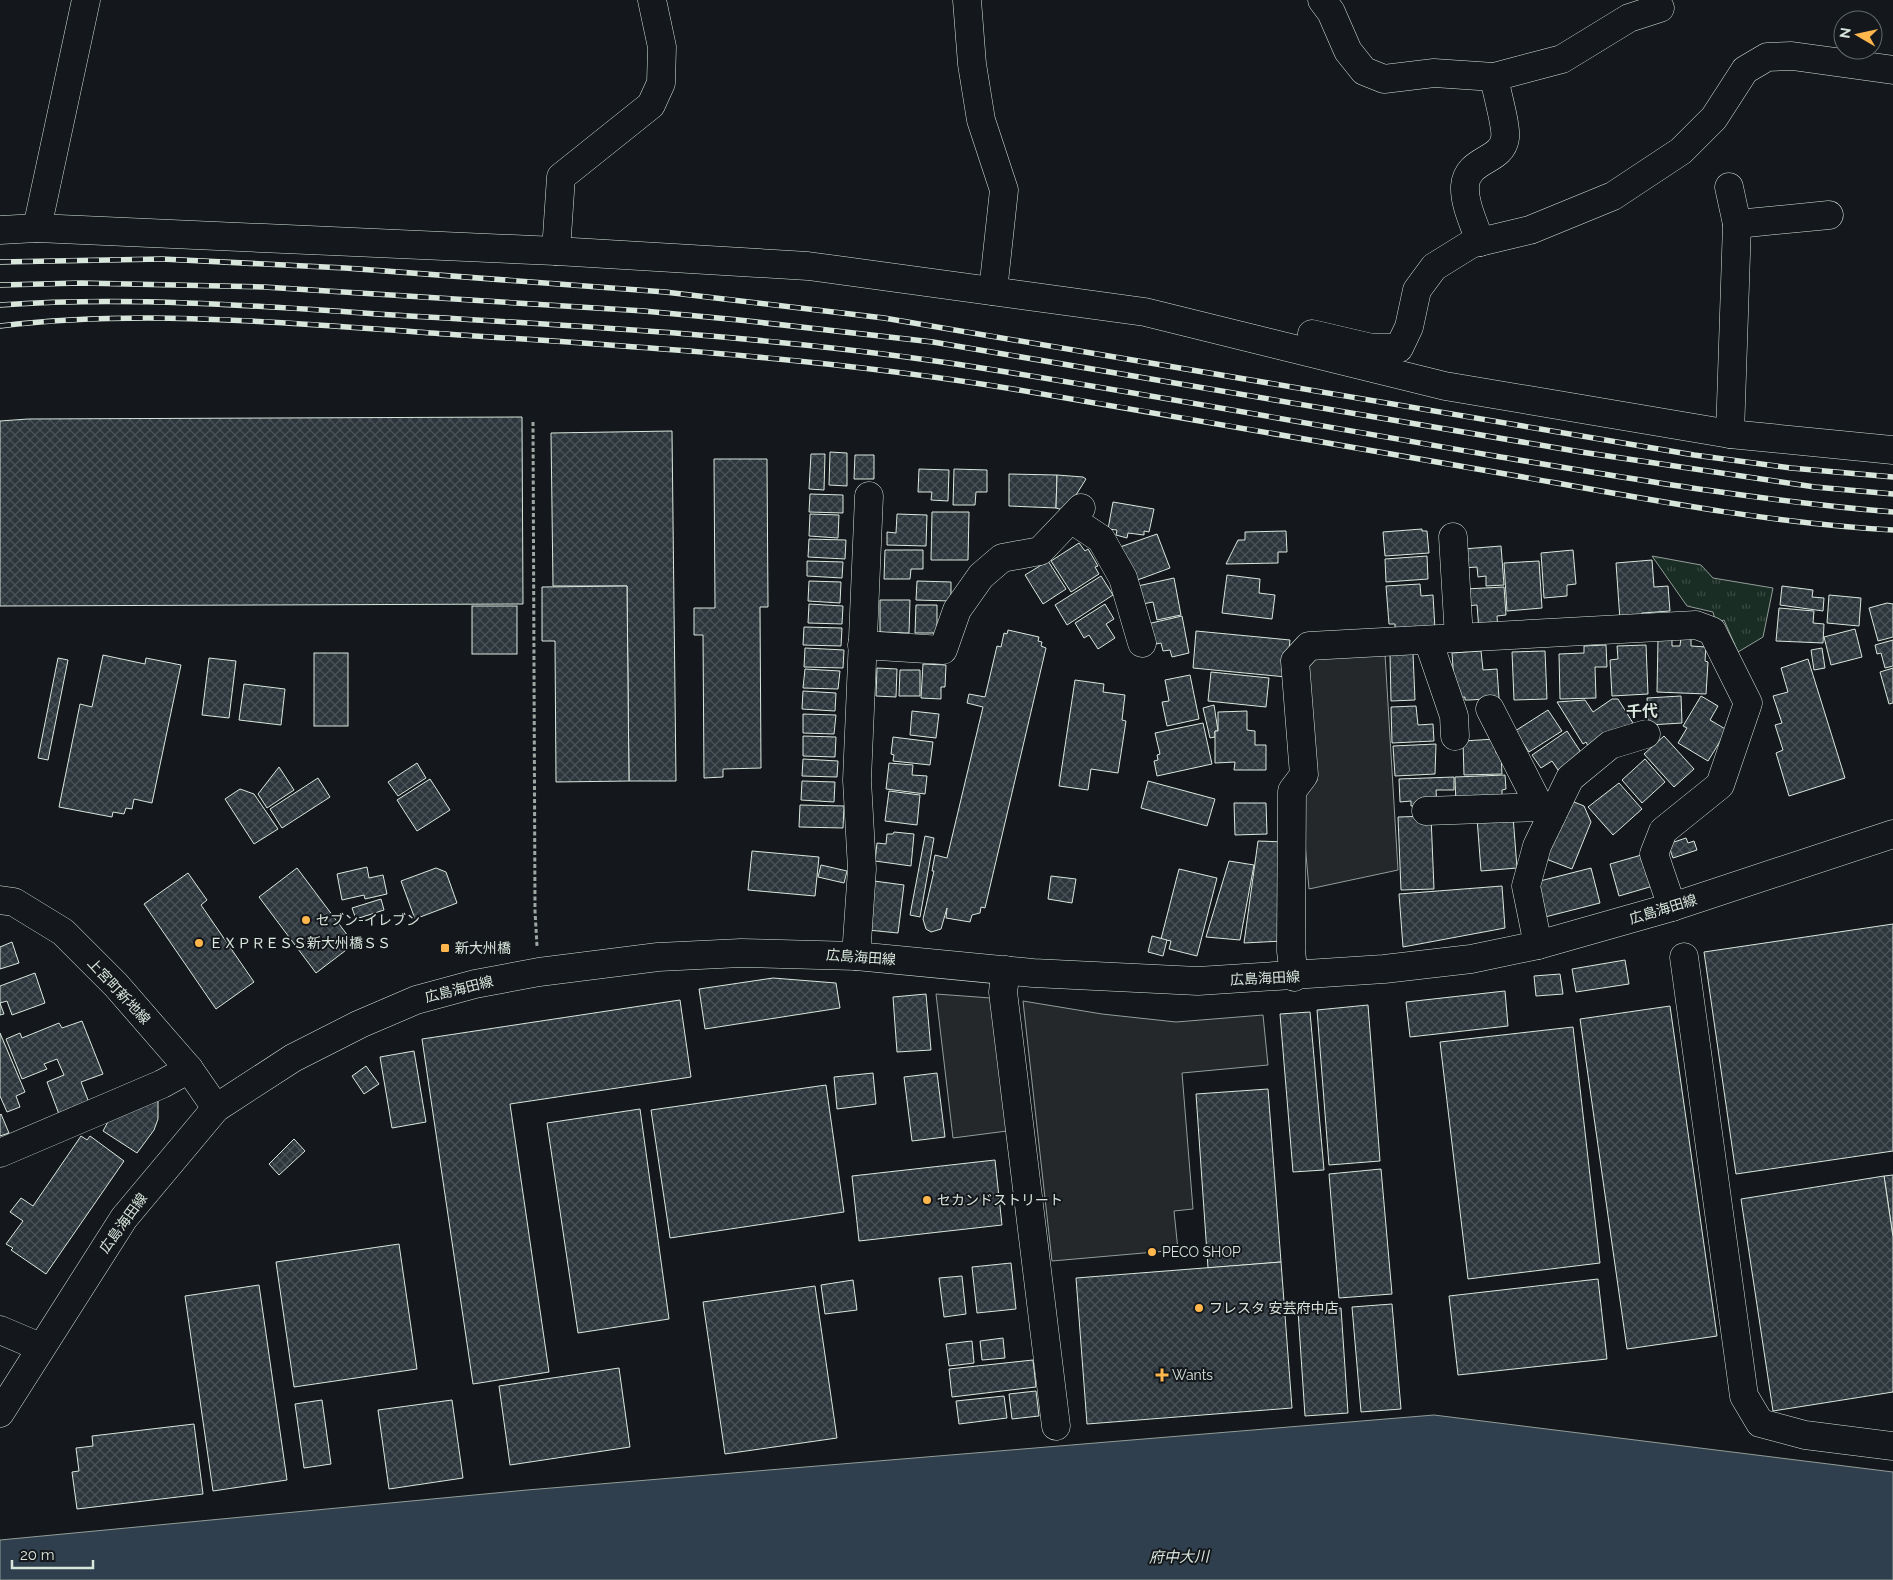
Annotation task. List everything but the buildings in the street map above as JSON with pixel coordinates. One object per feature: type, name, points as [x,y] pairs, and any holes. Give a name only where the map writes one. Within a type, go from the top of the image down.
[{"type":"street","points":[[37,228],[86,0]]},
{"type":"street","points":[[556,251],[561,176],[651,106],[661,83],[662,47],[652,0]]},
{"type":"street","points":[[967,0],[972,64],[981,120],[1004,190],[992,291]]},
{"type":"street","points":[[1322,0],[1331,12],[1348,51],[1364,71],[1384,79],[1434,73],[1494,77],[1562,59],[1629,18],[1660,8]]},
{"type":"street","points":[[1304,352],[1309,334],[1372,348],[1399,348],[1409,326],[1417,290],[1434,267],[1471,244],[1530,230],[1613,196],[1681,151],[1714,118],[1745,70],[1767,56],[1792,56],[1893,70]]},
{"type":"street","points":[[1480,242],[1466,197],[1465,184],[1472,168],[1499,151],[1506,138],[1494,77]]},
{"type":"street","points":[[1729,187],[1737,224],[1730,434]]},
{"type":"street","points":[[1737,224],[1830,215]]},
{"type":"street","points":[[0,230],[37,228],[556,251],[808,266],[1146,312],[1445,386],[1730,434],[1893,450]]},
{"type":"street","points":[[856,956],[862,869],[857,780],[869,496]]},
{"type":"street","points":[[862,645],[943,650],[957,610],[981,576],[1002,558],[1040,551],[1076,513],[1101,539],[1123,578],[1142,643]]},
{"type":"street","points":[[1453,537],[1459,638]]},
{"type":"street","points":[[1294,977],[1291,952],[1292,791],[1304,775],[1296,661],[1310,646],[1696,626],[1712,630],[1748,703],[1720,785],[1664,831],[1654,854],[1672,907]]},
{"type":"street","points":[[1428,640],[1454,716],[1455,736]]},
{"type":"street","points":[[1490,708],[1546,811]]},
{"type":"street","points":[[1538,945],[1526,886],[1546,811],[1570,778],[1610,745],[1646,734]]},
{"type":"street","points":[[1426,811],[1546,811]]},
{"type":"street","name":"広島海田線","points":[[0,1413],[40,1347],[124,1218],[216,1108],[293,1058],[360,1024],[408,1004],[475,984],[539,972],[658,957],[741,952],[856,956],[1006,970],[1198,981],[1294,977],[1471,959],[1538,945],[1672,907],[1893,834]]},
{"type":"street","name":"上宮町新地線","points":[[0,900],[14,902],[63,932],[116,986],[189,1070],[216,1108]]},
{"type":"street","points":[[1684,957],[1744,1396],[1760,1423],[1805,1435],[1893,1446]]},
{"type":"street","points":[[1006,970],[1004,992],[1056,1426]]},
{"type":"street","points":[[0,1153],[162,1084],[189,1070]]},
{"type":"street","points":[[0,1330],[40,1347]]},
{"type":"path","points":[[532,422],[535,911],[539,972]]},
{"type":"green space","points":[[1652,556],[1701,565],[1713,578],[1773,588],[1763,637],[1738,652],[1724,620],[1716,623],[1713,612],[1687,606]]},
{"type":"shaded area","points":[[1385,654],[1398,870],[1309,889],[1300,785],[1302,668],[1312,656]]},
{"type":"shaded area","points":[[936,994],[991,998],[1007,1131],[953,1138]]},
{"type":"shaded area","points":[[1023,1001],[1102,1014],[1176,1022],[1263,1015],[1268,1065],[1182,1073],[1193,1209],[1174,1211],[1178,1250],[1052,1261]]},
{"type":"water","name":"府中大川","points":[[1434,1415],[1893,1472],[1893,1580],[0,1580],[0,1540],[527,1490]]},
{"type":"railway","points":[[0,262],[162,259],[345,268],[665,292],[884,318],[1694,455],[1791,468],[1893,477]]},
{"type":"railway","points":[[0,285],[81,283],[264,287],[644,311],[739,320],[933,342],[1581,452],[1815,487],[1893,494]]},
{"type":"railway","points":[[0,305],[49,302],[196,303],[604,328],[816,346],[956,364],[1644,480],[1793,502],[1893,512]]},
{"type":"railway","points":[[0,326],[108,319],[216,319],[577,343],[795,361],[941,378],[1013,389],[1707,509],[1800,522],[1893,530]]},
{"type":"place","name":"セブン-イレブン","points":[[306,920]]},
{"type":"place","name":"ＥＸＰＲＥＳＳ新大州橋ＳＳ","points":[[199,943]]},
{"type":"place","name":"新大州橋","points":[[445,948]]},
{"type":"place","name":"セカンドストリート","points":[[927,1200]]},
{"type":"place","name":"PECO SHOP","points":[[1152,1252]]},
{"type":"place","name":"フレスタ 安芸府中店","points":[[1199,1308]]},
{"type":"place","name":"Wants","points":[[1162,1375]]},
{"type":"district","name":"千代","points":[[1642,711]]}]
